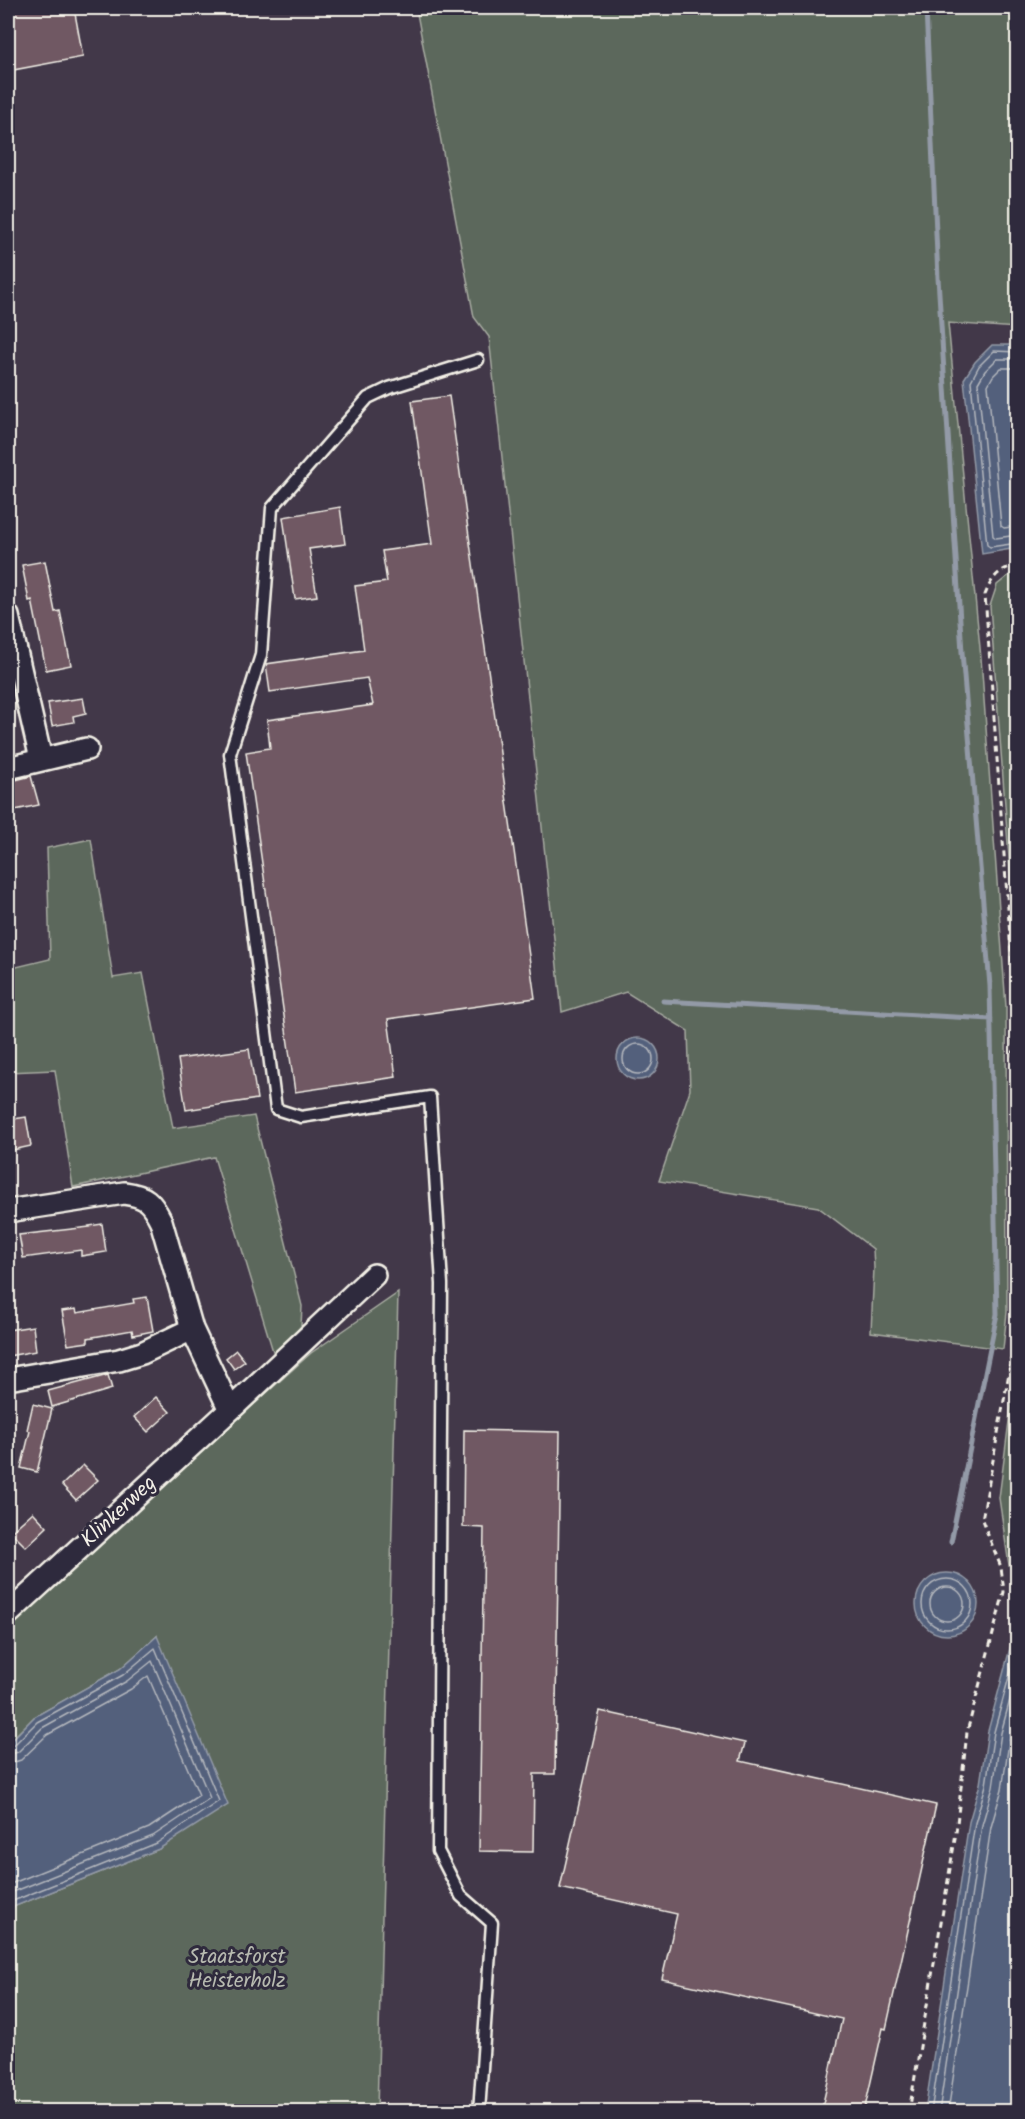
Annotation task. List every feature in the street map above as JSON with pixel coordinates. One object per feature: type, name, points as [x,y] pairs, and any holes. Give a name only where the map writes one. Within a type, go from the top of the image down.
[{"type":"street","points":[[8,616],[41,759]]},
{"type":"street","points":[[8,768],[87,749]]},
{"type":"street","points":[[8,1211],[124,1193],[142,1196],[153,1206],[160,1221],[192,1329],[230,1410]]},
{"type":"street","name":"Klinkerweg","points":[[8,1614],[374,1275]]},
{"type":"street","points":[[8,1379],[119,1360],[142,1353],[192,1329]]},
{"type":"lane","points":[[478,360],[389,388],[368,398],[272,507],[261,655],[230,754],[276,1109],[302,1117],[430,1096],[442,1284],[438,1851],[461,1896],[492,1923],[479,2112]]},
{"type":"path","points":[[1017,564],[1003,569],[990,581],[984,595],[1011,950],[1017,1234]]},
{"type":"path","points":[[909,2112],[956,1833],[967,1732],[1004,1592],[1001,1567],[982,1520],[1017,1324]]},
{"type":"green space","points":[[416,8],[1017,8],[1017,328],[948,323],[981,658],[1006,1007],[1007,1312],[1003,1349],[871,1332],[873,1249],[818,1207],[659,1181],[690,1090],[688,1031],[626,992],[562,1012],[489,337],[474,317]]},
{"type":"green space","points":[[1017,569],[1017,1022],[1016,950],[990,606],[997,585]]},
{"type":"green space","points":[[91,839],[113,978],[143,973],[173,1128],[254,1116],[302,1306],[301,1326],[275,1358],[214,1157],[73,1187],[55,1070],[8,1072],[8,969],[50,959],[47,848]]},
{"type":"green space","name":"Staatsforst Heisterholz","points":[[398,1293],[377,2111],[8,2112],[8,1909],[159,1849],[157,1636],[120,1669],[34,1717],[13,1738],[8,1731],[8,1630],[77,1563],[311,1353]]},
{"type":"green space","points":[[1017,1360],[1018,1562],[1009,1565],[999,1498]]},
{"type":"water","points":[[992,345],[1015,345],[1017,347],[1017,548],[982,554],[964,379],[975,362]]},
{"type":"water","points":[[638,1038],[653,1044],[659,1059],[653,1074],[638,1080],[623,1074],[617,1059],[623,1044]]},
{"type":"water","points":[[947,1573],[959,1575],[969,1582],[976,1592],[978,1604],[976,1616],[969,1626],[959,1633],[947,1635],[935,1633],[925,1626],[918,1616],[916,1604],[918,1592],[925,1582],[935,1575]]},
{"type":"water","points":[[1017,1622],[1017,2111],[925,2111],[969,1822],[980,1784],[988,1731]]},
{"type":"water","points":[[157,1636],[228,1805],[159,1849],[8,1909],[8,1744],[34,1717],[120,1669]]},
{"type":"building","points":[[8,8],[74,8],[83,57],[8,71]]},
{"type":"building","points":[[449,396],[535,998],[388,1019],[396,1077],[295,1092],[246,752],[270,748],[267,720],[373,705],[367,678],[270,692],[266,664],[364,650],[355,586],[387,582],[382,551],[432,544],[412,401]]},
{"type":"building","points":[[340,507],[345,544],[309,549],[317,596],[295,599],[283,517]]},
{"type":"building","points":[[45,561],[55,612],[60,611],[71,665],[46,670],[32,600],[29,601],[22,565]]},
{"type":"building","points":[[83,698],[86,713],[73,716],[74,722],[52,726],[48,703]]},
{"type":"building","points":[[31,776],[39,805],[15,810],[8,782]]},
{"type":"building","points":[[249,1049],[257,1099],[186,1110],[178,1059]]},
{"type":"building","points":[[26,1117],[31,1146],[8,1151],[8,1120]]},
{"type":"building","points":[[102,1224],[106,1252],[81,1256],[81,1250],[23,1258],[19,1235]]},
{"type":"building","points":[[147,1297],[153,1331],[133,1335],[132,1330],[88,1338],[88,1342],[68,1345],[62,1311],[76,1309],[77,1313],[134,1303],[133,1299]]},
{"type":"building","points":[[33,1326],[36,1351],[8,1356],[8,1330]]},
{"type":"building","points":[[236,1350],[245,1361],[234,1369],[226,1358]]},
{"type":"building","points":[[108,1375],[112,1389],[52,1407],[48,1391]]},
{"type":"building","points":[[156,1397],[170,1412],[148,1432],[134,1417]]},
{"type":"building","points":[[33,1404],[52,1409],[37,1472],[21,1468],[30,1431],[27,1430]]},
{"type":"building","points":[[464,1430],[560,1432],[555,1774],[534,1774],[533,1852],[479,1851],[484,1528],[463,1527]]},
{"type":"building","points":[[83,1465],[98,1480],[76,1500],[62,1485]]},
{"type":"building","points":[[33,1512],[47,1527],[26,1547],[11,1532]]},
{"type":"building","points":[[600,1711],[745,1743],[740,1761],[936,1805],[886,2029],[883,2028],[864,2112],[821,2112],[842,2019],[662,1979],[677,1914],[560,1888]]},
{"type":"waterway","points":[[926,8],[938,278],[962,652],[990,986],[997,1314],[951,1542]]},
{"type":"waterway","points":[[663,1001],[991,1019]]}]
